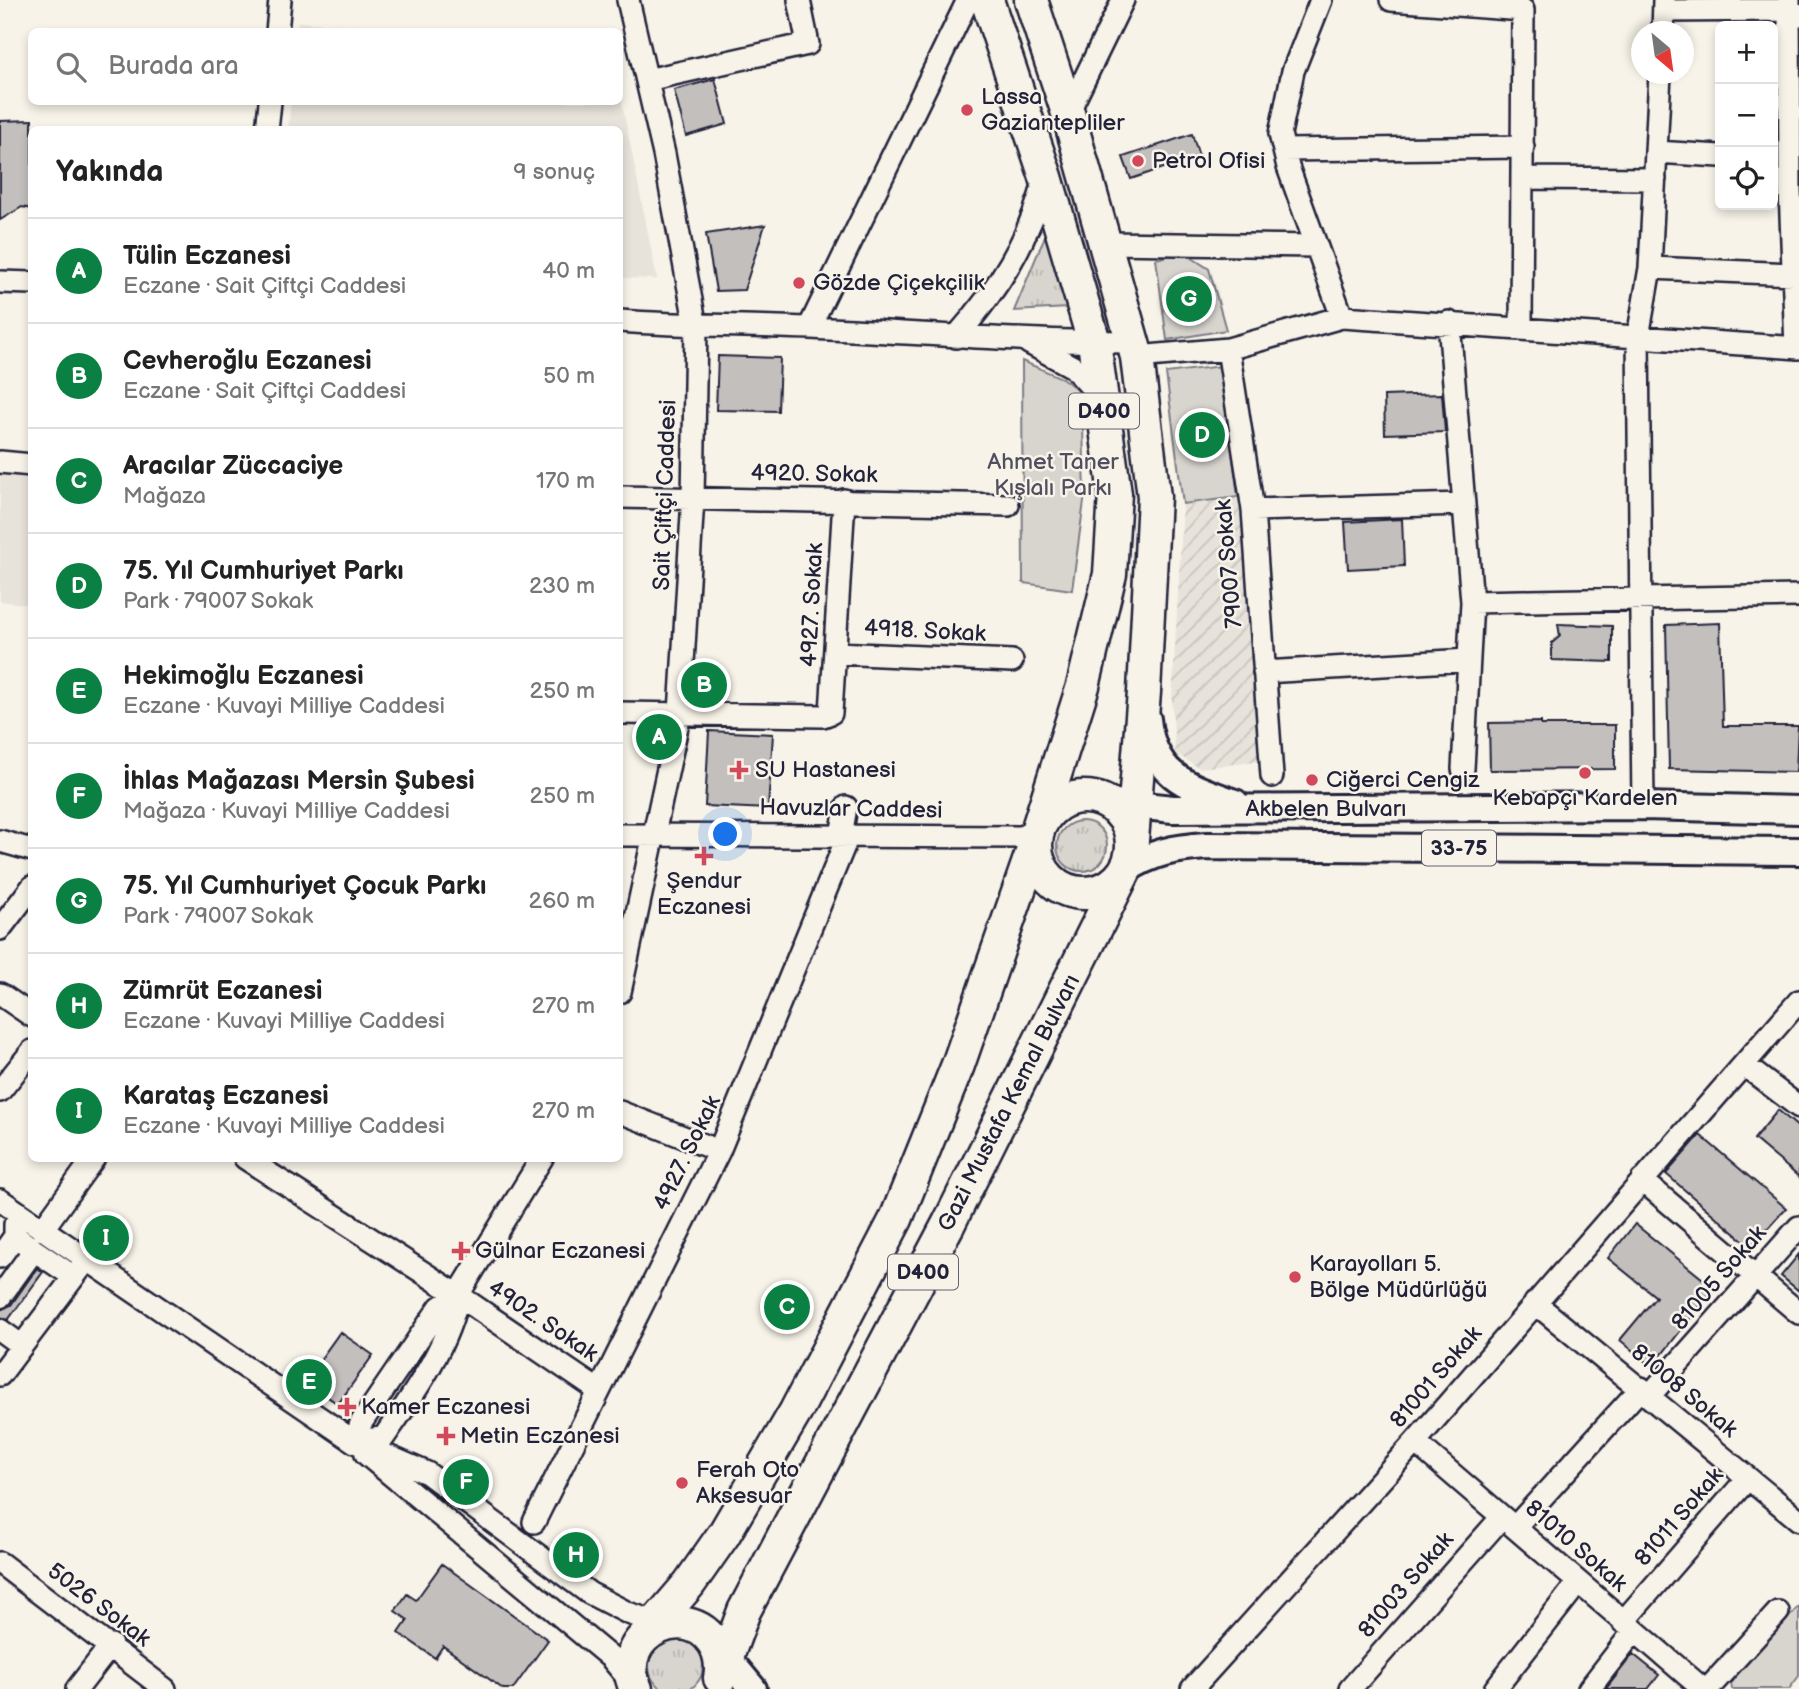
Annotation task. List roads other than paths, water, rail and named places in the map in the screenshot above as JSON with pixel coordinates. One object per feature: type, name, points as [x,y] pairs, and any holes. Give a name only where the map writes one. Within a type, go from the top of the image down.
[{"type":"highway","name":"D400","points":[[638,1659],[724,1534],[796,1411],[896,1219],[958,1065],[1037,836],[1083,686],[1110,575],[1115,494],[1094,342],[1046,177],[987,0]]},
{"type":"highway","name":"Gazi Mustafa Kemal Bulvarı","points":[[720,1666],[744,1611],[949,1223],[1128,855],[1120,804],[1144,692],[1154,497],[1136,349],[1068,113],[1031,0]]},
{"type":"highway","points":[[1120,804],[1074,798],[1053,809],[1037,836],[1038,860],[1045,875],[1056,886],[1070,892],[1086,894],[1115,882],[1128,855]]},
{"type":"highway","points":[[638,1659],[676,1622],[705,1632],[720,1666]]},
{"type":"main road","points":[[1144,692],[1148,732],[1157,760],[1178,781],[1253,810]]},
{"type":"main road","name":"Akbelen Bulvarı","points":[[1120,804],[1253,810],[1643,806],[1799,810]]},
{"type":"main road","name":"Akbelen Bulvarı","points":[[1128,855],[1145,857],[1169,848],[1208,846],[1799,850]]},
{"type":"main road","points":[[720,1666],[753,1689]]},
{"type":"street","points":[[277,28],[280,0]]},
{"type":"street","name":"Sait Çiftçi Caddesi","points":[[623,979],[680,713],[693,498],[696,327],[647,80],[628,0]]},
{"type":"street","points":[[647,80],[808,44],[799,0]]},
{"type":"street","points":[[809,328],[968,0]]},
{"type":"street","points":[[1068,113],[1123,0]]},
{"type":"street","points":[[1321,0],[1293,71],[1280,134],[1342,317]]},
{"type":"street","points":[[1391,0],[1523,10],[1521,328]]},
{"type":"street","points":[[1020,340],[1038,328],[1073,327],[1094,342],[1136,349],[1228,349],[1342,317],[1449,322],[1797,348],[1793,274],[1795,220],[1781,159],[1794,122],[1789,90],[1792,8],[1664,14]]},
{"type":"street","points":[[1789,90],[1799,70]]},
{"type":"street","points":[[1643,806],[1638,337],[1650,268],[1659,84]]},
{"type":"street","points":[[267,126],[270,105]]},
{"type":"street","points":[[1284,150],[1523,148]]},
{"type":"street","points":[[1656,152],[1715,156]]},
{"type":"street","points":[[956,337],[990,298],[1016,255],[1038,204],[1046,177]]},
{"type":"street","points":[[1522,178],[1655,179]]},
{"type":"street","points":[[1107,243],[1316,246]]},
{"type":"street","points":[[1650,268],[1793,274]]},
{"type":"street","points":[[0,282],[28,283]]},
{"type":"street","points":[[623,321],[696,327],[809,328],[1020,340],[1048,351],[1073,367],[1102,400]]},
{"type":"street","points":[[1449,322],[1472,602],[1463,769]]},
{"type":"street","name":"79007 Sokak","points":[[1228,349],[1253,510],[1272,776]]},
{"type":"street","points":[[0,462],[28,465]]},
{"type":"street","name":"4920. Sokak","points":[[623,497],[1008,505]]},
{"type":"street","name":"4927. Sokak","points":[[680,713],[823,716],[831,713],[844,500]]},
{"type":"street","points":[[1253,510],[1464,504]]},
{"type":"street","points":[[1472,602],[1641,601],[1799,596]]},
{"type":"street","name":"4918. Sokak","points":[[836,653],[1012,661]]},
{"type":"street","points":[[1264,672],[1468,660]]},
{"type":"street","points":[[623,713],[680,713]]},
{"type":"street","name":"4927. Sokak","points":[[534,1522],[719,1151],[845,836],[846,807]]},
{"type":"street","name":"Havuzlar Caddesi","points":[[623,835],[1037,836]]},
{"type":"street","points":[[0,841],[28,849]]},
{"type":"street","points":[[0,929],[28,892]]},
{"type":"street","points":[[0,994],[28,1013]]},
{"type":"street","name":"81001 Sokak","points":[[1192,1689],[1415,1442],[1799,1001]]},
{"type":"street","points":[[0,1091],[28,1056]]},
{"type":"street","points":[[1744,1065],[1799,1107]]},
{"type":"street","points":[[623,1113],[719,1151]]},
{"type":"street","points":[[0,1297],[91,1162]]},
{"type":"street","points":[[355,1443],[384,1437],[410,1399],[454,1317],[458,1295],[540,1162]]},
{"type":"street","name":"4902. Sokak","points":[[267,1164],[599,1391]]},
{"type":"street","points":[[1642,1180],[1799,1313]]},
{"type":"street","points":[[8,1206],[38,1240],[80,1269],[355,1443],[611,1658],[638,1659]]},
{"type":"street","points":[[8,1206],[15,1236]]},
{"type":"street","name":"81005 Sokak","points":[[1508,1522],[1646,1392],[1799,1227]]},
{"type":"street","points":[[15,1236],[38,1240]]},
{"type":"street","points":[[0,1256],[15,1236]]},
{"type":"street","points":[[0,1375],[80,1269]]},
{"type":"street","name":"81008 Sokak","points":[[1535,1303],[1798,1518]]},
{"type":"street","points":[[0,1330],[22,1346]]},
{"type":"street","name":"81010 Sokak","points":[[1415,1442],[1577,1584],[1706,1689]]},
{"type":"street","points":[[355,1443],[428,1473],[589,1593],[638,1659]]},
{"type":"street","name":"81011 Sokak","points":[[1589,1689],[1628,1627],[1748,1478]]},
{"type":"street","name":"81003 Sokak","points":[[1350,1689],[1508,1522]]},
{"type":"street","name":"5026 Sokak","points":[[0,1563],[111,1645],[165,1689]]},
{"type":"street","points":[[1495,1689],[1577,1584]]},
{"type":"street","points":[[1706,1689],[1777,1612]]},
{"type":"street","points":[[77,1689],[111,1645]]},
{"type":"place","name":"Lassa Gaziantepliler","points":[[967,110]]},
{"type":"place","name":"Petrol Ofisi","points":[[1138,161]]},
{"type":"place","name":"Gözde Çiçekçilik","points":[[799,283]]},
{"type":"place","name":"75. Yıl Cumhuriyet Çocuk Parkı","points":[[1189,299]]},
{"type":"place","name":"75. Yıl Cumhuriyet Parkı","points":[[1202,435]]},
{"type":"place","name":"Cevheroğlu Eczanesi","points":[[704,685]]},
{"type":"place","name":"Tülin Eczanesi","points":[[659,737]]},
{"type":"place","name":"SU Hastanesi","points":[[739,770]]},
{"type":"place","name":"Kebapçı Kardelen","points":[[1585,773]]},
{"type":"place","name":"Ciğerci Cengiz","points":[[1312,780]]},
{"type":"place","name":"Şendur Eczanesi","points":[[704,856]]},
{"type":"place","name":"Karataş Eczanesi","points":[[106,1238]]},
{"type":"place","name":"Gülnar Eczanesi","points":[[461,1251]]},
{"type":"place","name":"Karayolları 5. Bölge Müdürlüğü","points":[[1295,1277]]},
{"type":"place","name":"Aracılar Züccaciye","points":[[787,1307]]},
{"type":"place","name":"Hekimoğlu Eczanesi","points":[[309,1382]]},
{"type":"place","name":"Kamer Eczanesi","points":[[347,1407]]},
{"type":"place","name":"Metin Eczanesi","points":[[446,1436]]},
{"type":"place","name":"İhlas Mağazası Mersin Şubesi","points":[[466,1482]]},
{"type":"place","name":"Ferah Oto Aksesuar","points":[[682,1483]]},
{"type":"place","name":"Zümrüt Eczanesi","points":[[576,1555]]},
{"type":"park label","name":"Ahmet Taner Kışlalı Parkı","points":[[1053,475]]}]
